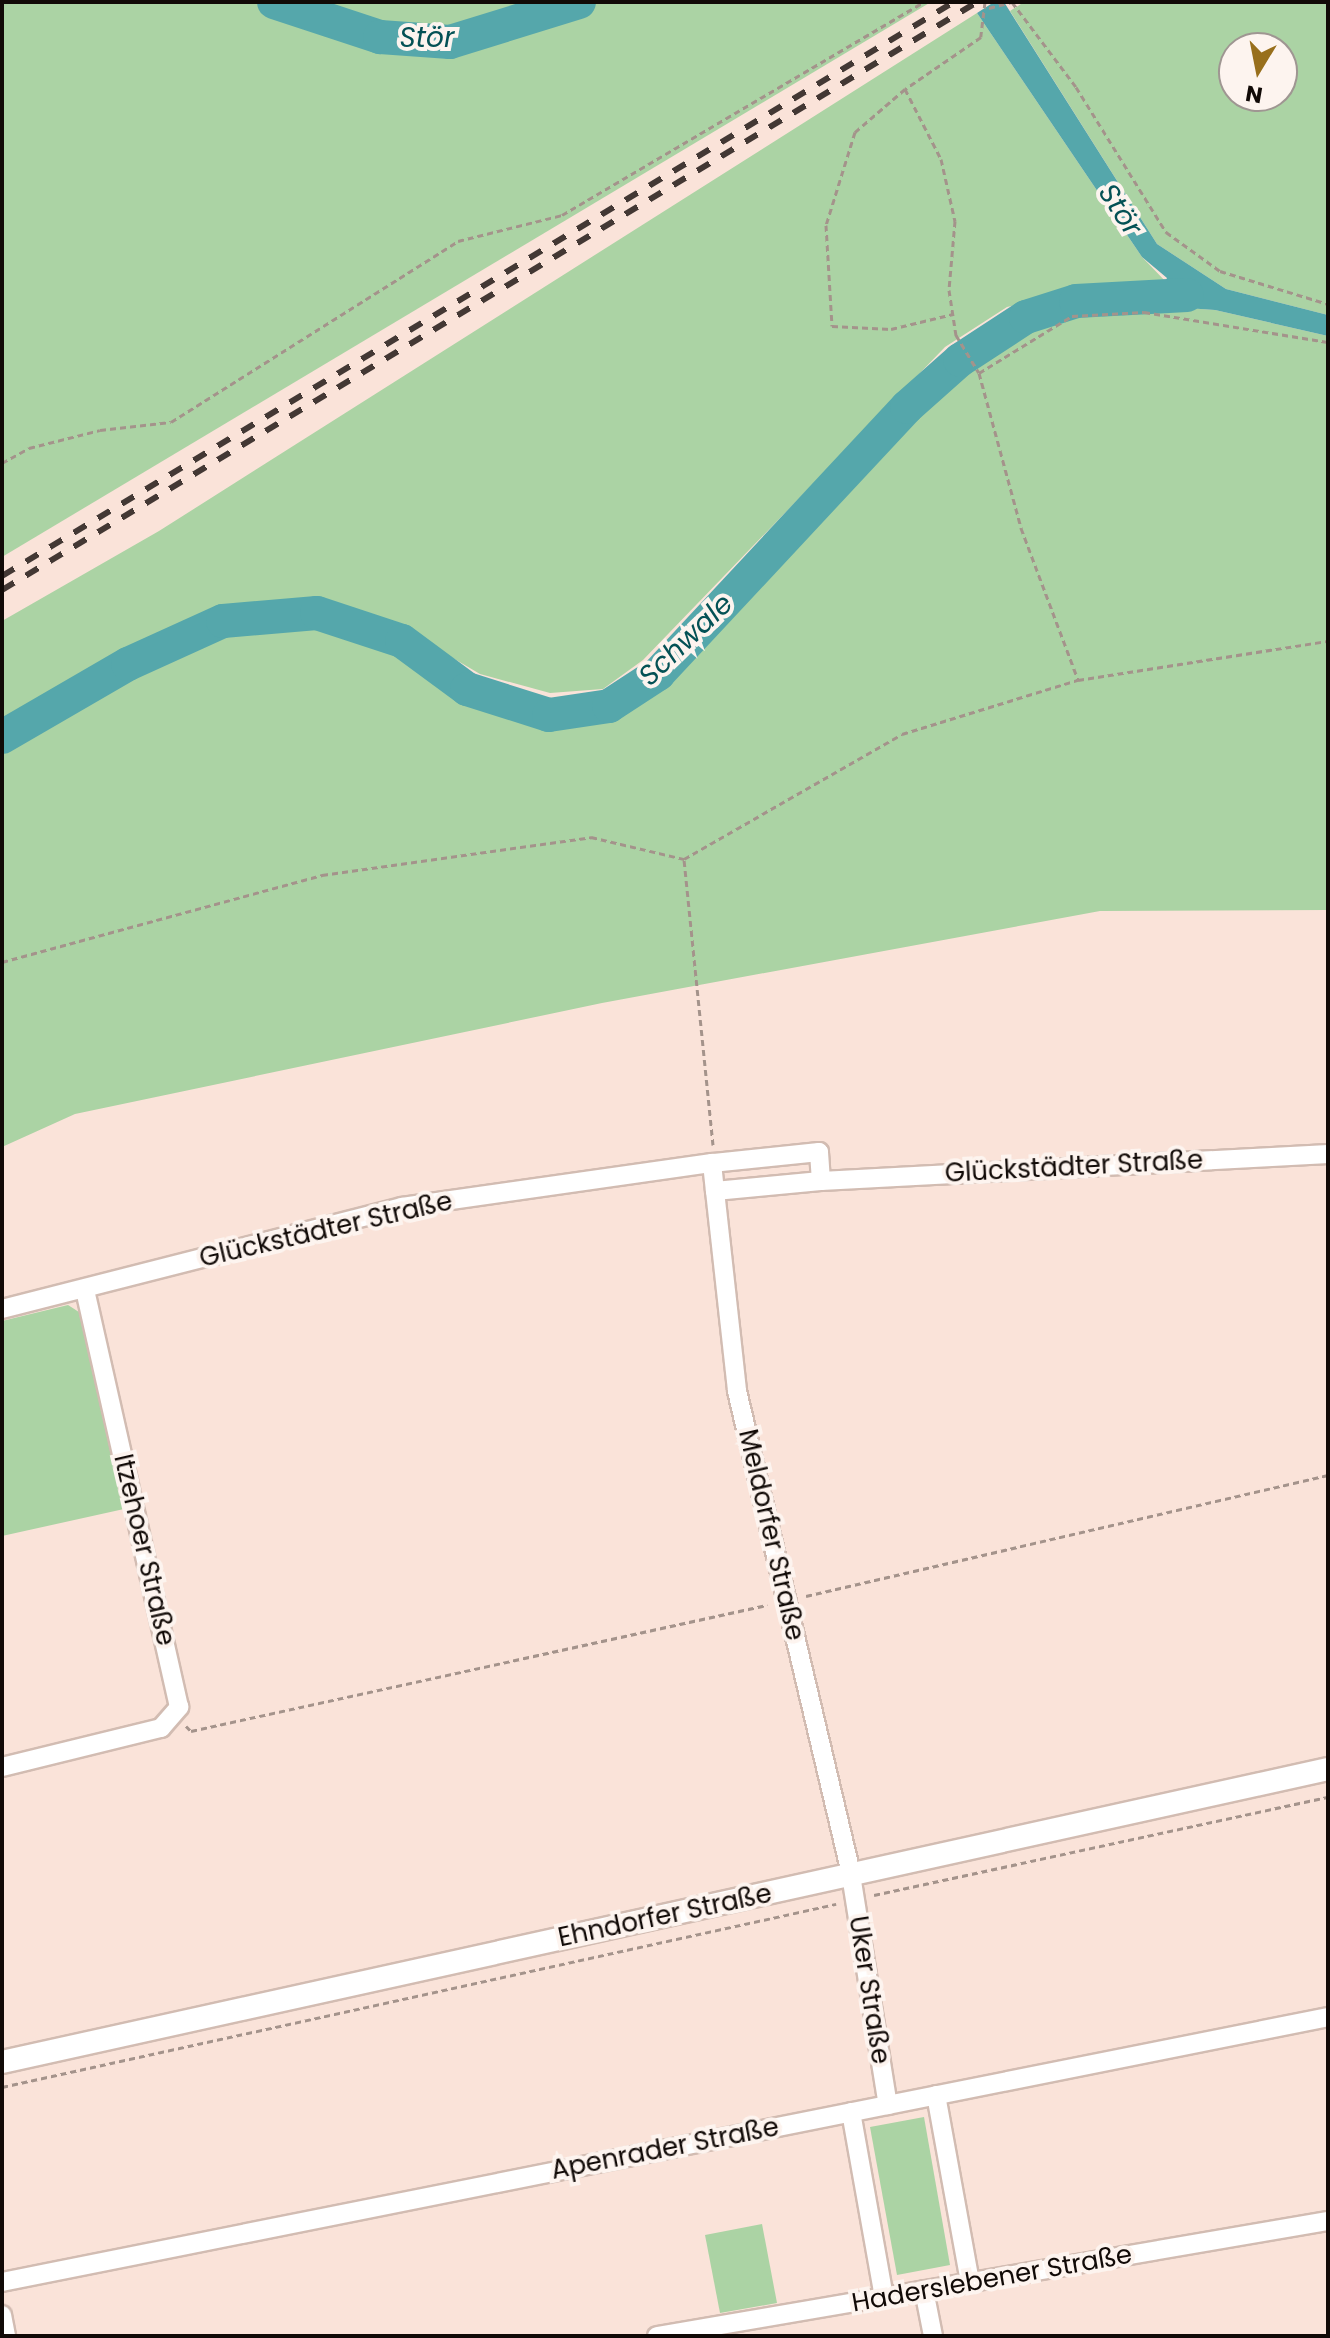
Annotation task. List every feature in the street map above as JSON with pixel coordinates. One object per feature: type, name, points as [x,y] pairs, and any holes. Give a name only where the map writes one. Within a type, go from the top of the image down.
[{"type":"street","name":"Glückstädter Straße","points":[[85,1289],[402,1207],[713,1160],[819,1152],[821,1181]]},
{"type":"street","name":"Glückstädter Straße","points":[[715,1191],[821,1181],[1328,1154]]},
{"type":"street","points":[[713,1160],[715,1191]]},
{"type":"street","name":"Meldorfer Straße","points":[[715,1191],[737,1391],[851,1875]]},
{"type":"street","points":[[2,1309],[85,1289]]},
{"type":"street","name":"Itzehoer Straße","points":[[85,1289],[178,1694],[175,1716]]},
{"type":"street","points":[[2,1767],[161,1728],[175,1716]]},
{"type":"street","name":"Ehndorfer Straße","points":[[2,2062],[1328,1769]]},
{"type":"street","name":"Uker Straße","points":[[851,1875],[888,2105]]},
{"type":"street","name":"Apenrader Straße","points":[[2,2282],[1328,2017]]},
{"type":"street","points":[[936,2095],[970,2282]]},
{"type":"street","points":[[851,2112],[884,2297]]},
{"type":"street","name":"Haderslebener Straße","points":[[657,2336],[1328,2221]]},
{"type":"street","points":[[924,2290],[933,2336]]},
{"type":"street","points":[[2,2315],[6,2336]]},
{"type":"path","points":[[2,463],[29,448],[100,430],[171,422],[458,241],[562,215],[923,2]]},
{"type":"path","points":[[953,314],[891,329],[832,326],[826,225],[855,132],[905,89],[981,37],[989,8],[985,2]]},
{"type":"path","points":[[989,8],[1012,2],[1076,87],[1166,232],[1220,271],[1328,304]]},
{"type":"path","points":[[905,89],[941,159],[955,221],[953,314],[956,335],[979,373],[1021,528],[1078,680]]},
{"type":"path","points":[[979,373],[1072,316],[1144,312],[1328,342]]},
{"type":"path","points":[[2,962],[322,875],[591,837],[684,859],[902,734],[1078,680],[1328,641]]},
{"type":"path","points":[[684,859],[713,1160]]},
{"type":"path","points":[[175,1716],[191,1731],[787,1600],[1328,1475]]},
{"type":"path","points":[[2,2087],[1328,1797]]},
{"type":"green space","points":[[2,2],[931,2],[2,557]]},
{"type":"green space","points":[[1024,2],[1328,2],[1328,315],[1226,289],[1157,244],[1010,11]]},
{"type":"green space","points":[[977,13],[1142,257],[1168,284],[1106,285],[1007,307],[945,347],[643,660],[603,689],[550,693],[480,674],[407,631],[320,600],[317,613],[402,641],[467,689],[548,715],[609,706],[658,674],[907,407],[960,360],[975,363],[1019,333],[1070,312],[1143,305],[1215,310],[1328,336],[1328,910],[1100,911],[602,1003],[75,1114],[2,1147],[2,621],[159,531]]},
{"type":"green space","points":[[68,1305],[82,1314],[124,1509],[2,1536],[2,1321]]},
{"type":"green space","points":[[924,2117],[950,2265],[897,2275],[870,2127]]},
{"type":"green space","points":[[762,2224],[777,2303],[720,2313],[705,2235]]},
{"type":"water","points":[[994,2],[1004,2],[1157,244],[1226,289],[1328,315],[1328,336],[1215,310],[1143,305],[1140,286],[1163,286],[1167,278],[1142,257],[977,13]]},
{"type":"waterway","name":"Stör","points":[[274,2],[380,37],[450,42],[579,2]]},
{"type":"waterway","name":"Schwale","points":[[2,737],[128,664],[223,621],[317,613],[402,641],[467,689],[549,715],[609,706],[658,674],[907,407],[960,360],[1026,317],[1076,301],[1187,295]]},
{"type":"railway","points":[[2,576],[954,2]]},
{"type":"railway","points":[[2,590],[977,2]]}]
